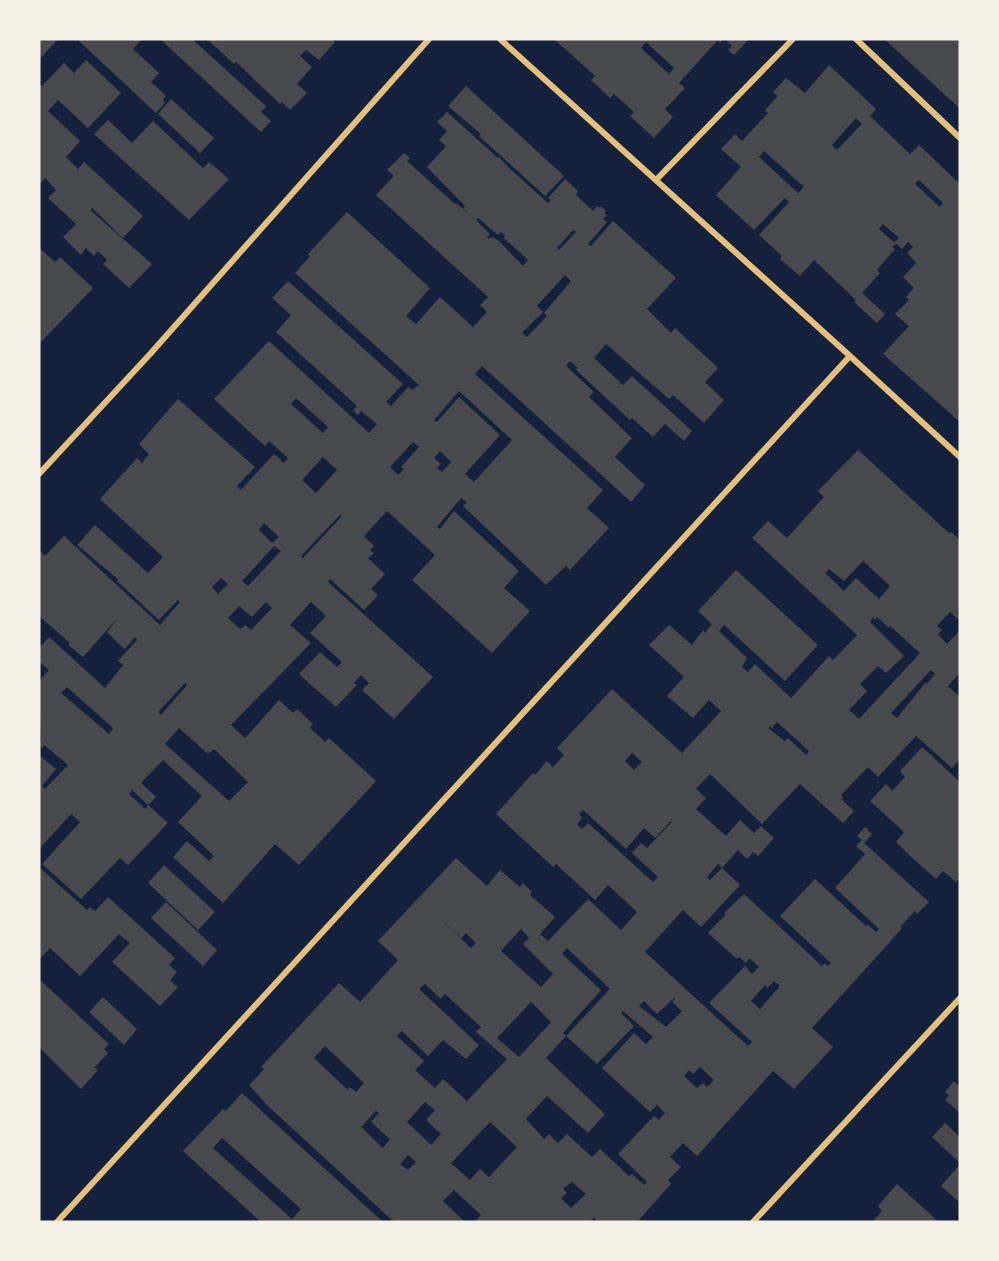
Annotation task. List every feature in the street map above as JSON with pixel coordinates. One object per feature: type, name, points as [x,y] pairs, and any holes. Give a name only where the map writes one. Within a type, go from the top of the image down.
[{"type":"street","points":[[39,474],[151,353],[429,39]]},
{"type":"street","points":[[500,39],[960,457]]},
{"type":"street","points":[[657,180],[793,39]]},
{"type":"street","points":[[856,39],[960,138]]},
{"type":"street","points":[[57,1222],[850,356]]},
{"type":"street","points":[[753,1222],[960,998]]},
{"type":"building","points":[[39,39],[58,39],[39,60]]},
{"type":"building","points":[[81,39],[142,39],[133,49],[159,73],[151,82],[166,96],[163,100],[165,103],[156,113],[79,41]]},
{"type":"building","points":[[160,39],[192,39],[266,106],[261,112],[271,121],[261,132]]},
{"type":"building","points":[[207,39],[331,39],[335,42],[319,60],[306,50],[300,56],[312,67],[297,84],[307,93],[290,110],[282,102],[280,104],[236,62],[234,64]]},
{"type":"building","points":[[554,39],[723,39],[720,43],[718,40],[679,83],[685,88],[665,109],[673,117],[654,138],[630,116],[634,112],[614,94],[610,98],[591,80],[595,76]],"holes":[[[646,42],[674,68],[669,74],[641,48]]]},
{"type":"building","points":[[725,39],[749,39],[734,55],[728,50],[732,46]]},
{"type":"building","points":[[884,39],[960,39],[960,109],[955,104]]},
{"type":"building","points":[[86,60],[121,93],[88,128],[58,100],[48,111],[80,141],[66,157],[78,169],[84,162],[143,216],[123,238],[92,208],[90,210],[152,264],[129,288],[103,264],[107,260],[98,251],[94,256],[86,248],[81,255],[63,237],[76,224],[48,198],[56,190],[45,178],[39,185],[39,83],[42,86],[64,63],[74,73]]},
{"type":"building","points":[[829,65],[876,109],[870,116],[910,154],[919,145],[960,184],[960,422],[883,354],[909,326],[895,314],[909,300],[906,297],[914,288],[903,277],[916,263],[907,253],[913,247],[908,242],[902,249],[894,242],[899,238],[883,224],[879,229],[896,244],[892,247],[895,249],[877,270],[880,273],[862,293],[885,314],[877,323],[814,260],[800,276],[780,259],[782,256],[759,235],[789,202],[785,198],[754,230],[716,195],[741,167],[721,149],[735,134],[742,141],[768,113],[765,110],[778,96],[773,92],[786,78],[805,93]],"holes":[[[856,118],[862,124],[837,150],[832,145]],[[764,151],[804,187],[798,193],[759,157]],[[919,180],[943,203],[940,207],[915,184]]]},
{"type":"building","points":[[466,86],[564,176],[545,196],[479,136],[481,134],[448,106]]},
{"type":"building","points":[[171,99],[214,138],[200,153],[158,114]]},
{"type":"building","points":[[447,112],[548,203],[551,200],[548,198],[565,179],[578,191],[576,195],[593,211],[597,206],[600,208],[601,206],[606,211],[604,213],[607,215],[603,219],[607,222],[588,244],[591,246],[613,221],[676,278],[647,309],[671,333],[675,328],[718,368],[705,382],[724,400],[704,423],[673,395],[669,399],[606,344],[594,358],[623,385],[632,376],[692,431],[684,441],[665,424],[653,437],[632,418],[630,420],[576,370],[578,368],[570,361],[566,366],[594,392],[589,397],[632,438],[615,457],[645,485],[631,502],[482,366],[475,374],[603,490],[587,508],[609,528],[570,570],[566,566],[546,585],[463,506],[467,502],[461,498],[437,527],[440,529],[454,511],[519,571],[504,588],[530,611],[492,653],[412,580],[435,555],[387,511],[364,536],[374,546],[370,550],[374,553],[368,558],[385,574],[371,589],[378,595],[364,610],[330,579],[328,582],[433,677],[394,719],[362,690],[369,683],[361,675],[354,683],[357,685],[336,707],[299,674],[320,652],[337,667],[342,662],[310,633],[326,616],[311,602],[290,625],[311,643],[231,725],[245,738],[279,700],[293,713],[297,709],[313,724],[310,728],[325,742],[329,738],[376,781],[299,865],[275,844],[223,903],[173,857],[187,841],[209,861],[214,856],[178,822],[202,796],[163,760],[141,783],[156,797],[148,805],[168,823],[128,865],[120,858],[81,899],[42,864],[80,822],[71,814],[39,849],[39,755],[56,769],[42,786],[45,789],[68,765],[44,745],[42,748],[39,745],[41,741],[39,681],[49,670],[39,662],[39,648],[49,637],[105,688],[123,665],[118,661],[137,640],[135,637],[125,649],[122,647],[107,632],[116,620],[83,657],[68,645],[70,643],[39,616],[39,550],[45,556],[64,536],[160,625],[180,602],[178,600],[159,620],[117,581],[118,579],[77,545],[95,525],[148,573],[163,557],[100,499],[137,458],[142,463],[144,462],[149,454],[139,444],[178,399],[255,467],[237,486],[241,490],[274,454],[284,463],[288,458],[269,441],[265,446],[214,399],[269,341],[369,433],[377,424],[361,411],[358,415],[353,410],[357,406],[276,332],[291,315],[272,298],[288,281],[403,384],[386,402],[391,406],[408,387],[412,390],[419,385],[295,273],[310,256],[308,254],[347,212],[430,288],[406,316],[416,324],[440,297],[473,327],[487,312],[480,305],[488,297],[376,195],[394,176],[387,170],[404,153],[410,158],[407,161],[474,218],[427,167],[446,146],[439,140],[447,131],[437,122]],"holes":[[[478,218],[498,235],[501,232],[504,238],[528,260],[523,266],[499,241],[487,237],[490,234],[476,220]],[[573,230],[576,232],[559,250],[557,248]],[[565,275],[571,281],[544,313],[547,316],[527,337],[522,333],[543,312],[537,306]],[[459,391],[512,440],[474,482],[465,474],[500,435],[459,397],[437,422],[434,420]],[[296,398],[328,427],[323,433],[291,404]],[[413,442],[419,447],[401,467],[404,469],[398,475],[390,467]],[[440,451],[451,462],[442,472],[437,468],[441,464],[434,458]],[[323,457],[337,470],[316,493],[302,480]],[[340,515],[342,516],[303,558],[301,556]],[[264,523],[279,537],[272,543],[259,530]],[[274,546],[281,551],[248,586],[242,581]],[[221,578],[228,584],[218,594],[212,587]],[[266,602],[272,608],[251,630],[245,625],[240,629],[228,618],[239,606],[252,617]],[[185,683],[187,685],[161,715],[158,712]],[[67,687],[113,728],[109,734],[61,693]],[[179,728],[208,754],[214,749],[248,782],[229,801],[165,744]],[[132,790],[148,805],[145,809],[129,794]]]},
{"type":"building","points":[[108,120],[132,143],[153,121],[203,168],[209,162],[229,179],[189,220],[94,134]]},
{"type":"building","points":[[39,248],[55,262],[60,257],[93,288],[39,344]]},
{"type":"building","points":[[858,450],[949,533],[951,532],[960,540],[960,621],[950,612],[937,626],[942,630],[938,634],[947,644],[960,630],[960,673],[948,686],[960,697],[960,759],[952,768],[916,736],[878,777],[868,767],[841,795],[843,798],[841,799],[854,811],[843,823],[800,784],[762,824],[710,774],[696,789],[706,798],[696,809],[726,836],[740,820],[754,833],[761,826],[774,838],[758,856],[753,852],[747,859],[738,850],[722,868],[740,885],[701,927],[683,910],[645,952],[748,1046],[752,1042],[709,1003],[745,966],[752,974],[759,967],[749,958],[746,963],[739,957],[737,959],[708,933],[726,914],[724,913],[744,894],[822,966],[825,963],[828,966],[831,963],[780,916],[815,879],[866,926],[867,924],[876,932],[879,929],[835,888],[865,854],[856,846],[862,840],[857,836],[865,827],[872,834],[864,843],[929,902],[917,914],[915,911],[900,927],[902,928],[812,1028],[833,1047],[794,1089],[773,1071],[697,1156],[683,1143],[670,1157],[681,1167],[668,1180],[671,1184],[637,1222],[599,1222],[594,1218],[590,1222],[474,1222],[481,1215],[454,1190],[443,1201],[465,1222],[394,1222],[268,1106],[249,1085],[264,1069],[261,1067],[339,983],[360,1002],[398,960],[378,941],[456,858],[487,886],[500,870],[520,887],[523,883],[532,892],[530,895],[555,917],[540,934],[548,941],[588,899],[621,930],[637,912],[608,885],[595,900],[556,864],[553,867],[496,814],[547,761],[553,767],[564,755],[557,748],[612,689],[682,753],[721,711],[709,700],[693,718],[667,696],[684,677],[649,645],[669,625],[692,645],[703,630],[705,633],[712,624],[698,611],[736,570],[818,645],[785,681],[724,625],[719,631],[747,658],[742,667],[748,672],[755,664],[791,698],[829,656],[833,660],[857,635],[752,538],[768,521],[787,538],[824,497],[818,491]],"holes":[[[863,561],[890,586],[879,599],[856,578],[844,591],[825,573],[829,569],[844,581]],[[873,617],[875,620],[877,617],[889,628],[890,626],[920,653],[859,719],[849,710],[867,691],[860,684],[878,666],[886,673],[904,656],[870,622]],[[931,670],[935,674],[927,684],[926,682],[897,718],[891,713]],[[777,722],[809,751],[806,755],[788,738],[785,741],[768,728],[772,728]],[[632,753],[642,762],[634,770],[625,761]],[[583,810],[626,849],[644,828],[655,838],[672,822],[647,848],[641,843],[632,853],[658,877],[653,882],[588,823],[582,829],[577,824],[582,818],[579,814]],[[718,864],[722,868],[710,880],[707,877]],[[437,916],[461,938],[466,933],[476,943],[471,948]],[[521,929],[529,938],[523,944],[553,974],[541,987],[501,951]],[[567,948],[610,989],[566,1036],[563,1033],[601,990],[562,954]],[[774,981],[780,986],[760,1009],[751,1001],[765,985],[767,988]],[[425,984],[441,999],[445,994],[481,1027],[476,1032],[507,1059],[467,1101],[443,1079],[435,1088],[415,1070],[424,1061],[397,1036],[402,1031],[428,1056],[443,1040],[466,1059],[479,1045],[419,989]],[[674,998],[672,1002],[682,1011],[666,1027],[639,1006],[644,1001],[657,1014]],[[531,1002],[551,1022],[519,1057],[497,1038]],[[623,1011],[653,1037],[646,1044],[634,1033],[602,1068],[650,1112],[657,1105],[665,1113],[659,1120],[654,1116],[618,1154],[647,1182],[644,1185],[632,1174],[629,1176],[600,1149],[592,1157],[567,1134],[558,1143],[549,1134],[544,1139],[526,1119],[547,1096],[588,1133],[605,1114],[546,1058],[566,1036],[597,1064],[634,1026],[621,1013]],[[325,1046],[364,1083],[356,1092],[350,1087],[348,1090],[314,1058]],[[700,1067],[714,1080],[707,1087],[703,1083],[697,1088],[684,1076],[689,1070],[693,1074]],[[425,1102],[435,1110],[426,1120],[441,1134],[431,1145],[407,1122]],[[376,1111],[379,1113],[371,1122],[390,1139],[383,1148],[361,1127]],[[490,1122],[517,1147],[489,1177],[480,1169],[470,1180],[451,1163]],[[408,1155],[416,1162],[408,1170],[400,1164]],[[572,1182],[586,1194],[571,1208],[561,1198],[567,1193],[563,1189]]]},
{"type":"building","points":[[922,747],[960,782],[960,878],[956,882],[943,871],[936,879],[907,853],[896,842],[904,832],[870,801],[886,784],[892,791],[905,777],[900,771]]},
{"type":"building","points":[[164,865],[215,912],[198,930],[148,883]]},
{"type":"building","points":[[39,867],[87,910],[90,907],[95,911],[108,897],[175,958],[169,965],[177,972],[170,981],[178,987],[160,1006],[112,962],[130,943],[119,934],[80,976],[50,948],[39,960]]},
{"type":"building","points":[[166,902],[217,950],[203,966],[151,918]]},
{"type":"building","points":[[39,979],[109,1044],[104,1049],[108,1053],[94,1068],[98,1070],[81,1089],[39,1047]]},
{"type":"building","points":[[103,997],[137,1029],[124,1045],[89,1012]]},
{"type":"building","points":[[954,1081],[960,1087],[960,1113],[945,1100],[949,1095],[945,1092]]},
{"type":"building","points":[[242,1093],[383,1222],[261,1222],[183,1151],[223,1109],[226,1111]],"holes":[[[222,1138],[301,1209],[292,1219],[213,1148]]]},
{"type":"building","points":[[945,1123],[960,1137],[960,1163],[932,1137]]},
{"type":"building","points":[[960,1164],[960,1203],[941,1186]]},
{"type":"building","points":[[897,1184],[938,1222],[872,1222],[882,1211],[878,1206]]}]
